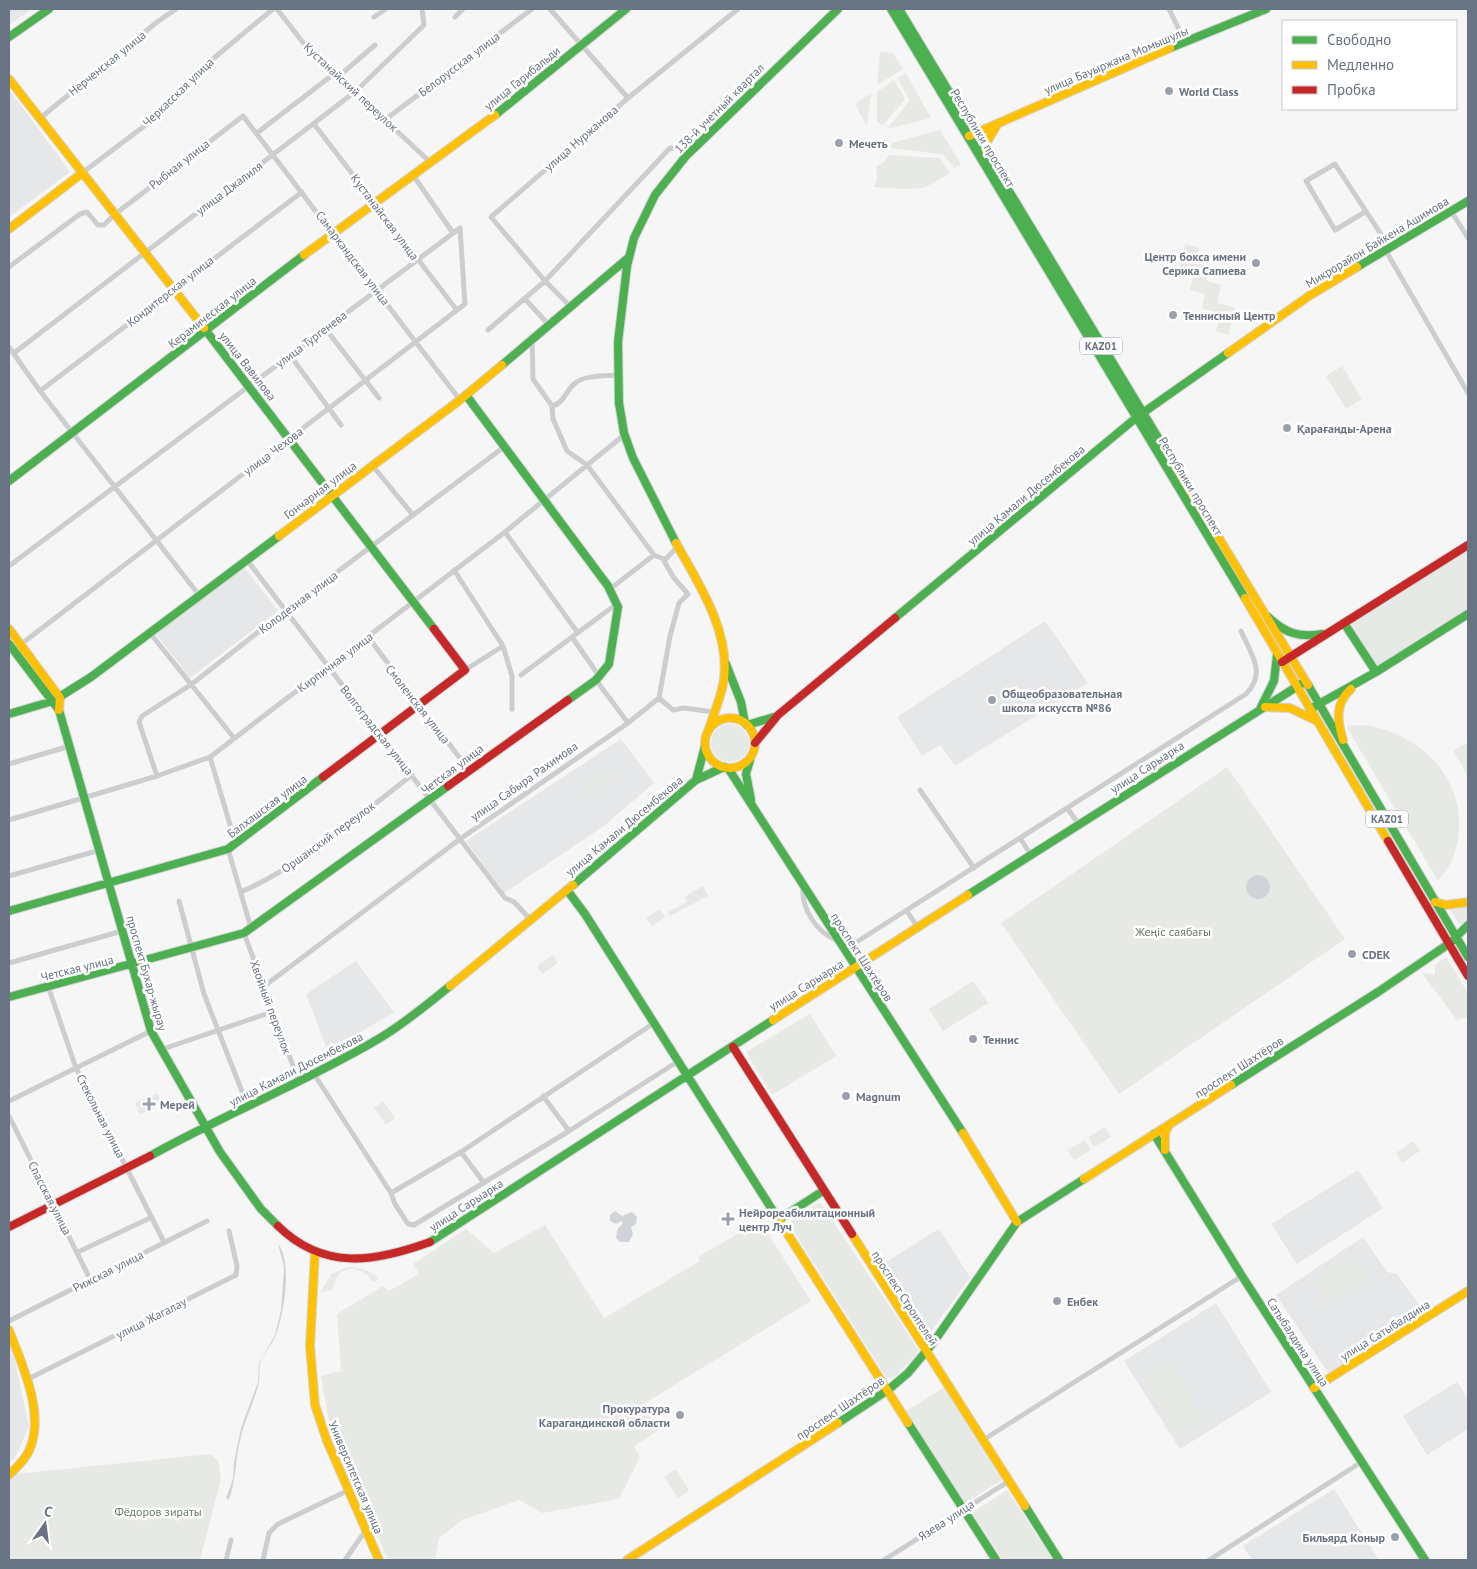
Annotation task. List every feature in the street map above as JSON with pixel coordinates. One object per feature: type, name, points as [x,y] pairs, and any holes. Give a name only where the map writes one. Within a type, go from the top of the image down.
[{"type":"main road","points":[[9,37],[49,9]]},
{"type":"main road","name":"улица Гарибальди","points":[[430,162],[478,129],[626,9]]},
{"type":"main road","name":"138-й учетный квартал","points":[[628,258],[634,237],[658,192],[692,149],[838,9]]},
{"type":"main road","name":"Республики проспект","points":[[891,9],[972,135],[1140,415],[1319,704],[1468,957]]},
{"type":"main road","name":"Республики проспект","points":[[899,9],[970,125],[972,135],[986,151],[1088,324],[1296,687],[1468,976]]},
{"type":"main road","name":"улица Бауыржана Момышулы","points":[[972,135],[1185,42],[1266,9]]},
{"type":"main road","name":"улица Вавилова","points":[[9,79],[81,174],[174,289],[290,439],[466,670]]},
{"type":"main road","points":[[970,125],[983,127],[998,123]]},
{"type":"main road","points":[[986,151],[991,132],[998,123]]},
{"type":"main road","name":"Керамическая улица","points":[[9,480],[333,232],[430,162]]},
{"type":"main road","points":[[9,229],[81,174]]},
{"type":"main road","name":"Микрорайон Байкена Ашимова","points":[[1298,304],[1468,201]]},
{"type":"main road","points":[[628,258],[620,321],[617,375],[624,435],[643,480],[715,620],[725,660],[741,702],[746,724],[754,737],[755,743],[746,774],[752,807]]},
{"type":"main road","name":"Гончарная улица","points":[[9,714],[56,699],[150,633],[463,398],[628,258]]},
{"type":"main road","name":"улица Камали Дюсембекова","points":[[778,715],[1140,415],[1298,304]]},
{"type":"main road","points":[[463,398],[504,447],[610,589],[618,603]]},
{"type":"main road","points":[[1261,708],[1271,691],[1280,658],[1290,657],[1468,545]]},
{"type":"main road","name":"Четская улица","points":[[9,997],[132,965],[248,931],[598,678],[612,655],[618,603]]},
{"type":"main road","points":[[1263,612],[1284,632],[1300,636],[1327,634]]},
{"type":"main road","points":[[1310,709],[1372,674],[1468,614]]},
{"type":"main road","points":[[1344,623],[1372,674]]},
{"type":"main road","points":[[9,630],[56,699]]},
{"type":"main road","points":[[9,644],[56,699]]},
{"type":"main road","points":[[696,780],[724,676],[725,660]]},
{"type":"main road","name":"Балхашская улица","points":[[9,911],[110,884],[232,847],[380,733],[466,670]]},
{"type":"main road","points":[[1348,753],[1337,724],[1341,701],[1347,692],[1372,674]]},
{"type":"main road","name":"улица Сарыарка","points":[[315,1252],[340,1259],[376,1259],[406,1253],[430,1242],[733,1047],[785,1011],[1261,708],[1305,682]]},
{"type":"main road","name":"проспект Бухар-жырау","points":[[56,699],[151,1032],[204,1126],[230,1168],[262,1212],[275,1225],[315,1252]]},
{"type":"main road","points":[[1261,708],[1280,706],[1290,708],[1317,721]]},
{"type":"main road","points":[[752,755],[742,765],[726,768],[710,758],[706,738],[716,723],[722,720],[735,719],[746,724],[778,715]]},
{"type":"main road","points":[[755,743],[778,715]]},
{"type":"main road","name":"улица Камали Дюсембекова","points":[[9,1227],[128,1168],[204,1126],[299,1082],[381,1037],[425,1006],[567,890],[696,780],[726,768]]},
{"type":"main road","name":"проспект Шахтёров","points":[[726,768],[972,1148],[1017,1222]]},
{"type":"main road","name":"улица Камали Дюсембекова","points":[[567,890],[585,914],[686,1077]]},
{"type":"main road","points":[[1435,902],[1452,905],[1468,902]]},
{"type":"main road","name":"проспект Шахтёров","points":[[626,1560],[888,1390],[908,1373],[958,1310],[1017,1222],[1378,992],[1450,943],[1468,925]]},
{"type":"main road","name":"проспект Строителей","points":[[733,1047],[1059,1560]]},
{"type":"main road","points":[[686,1077],[996,1560]]},
{"type":"main road","points":[[1166,1154],[1165,1133],[1171,1123]]},
{"type":"main road","name":"Сатыбалдина улица","points":[[1154,1134],[1242,1276],[1363,1461],[1425,1560]]},
{"type":"main road","points":[[778,1220],[823,1191]]},
{"type":"main road","name":"Университетская улица","points":[[315,1252],[310,1346],[315,1405],[327,1441],[379,1560]]},
{"type":"main road","name":"улица Сатыбалдина","points":[[1314,1388],[1468,1291]]},
{"type":"main road","points":[[9,1330],[26,1380],[32,1405],[34,1433],[29,1451],[9,1475]]},
{"type":"street","name":"Нерченская улица","points":[[39,119],[157,22],[176,9]]},
{"type":"street","name":"Черкасская улица","points":[[81,174],[143,127],[182,91],[208,63],[273,9]]},
{"type":"street","name":"Кустанайский переулок","points":[[277,9],[305,45],[386,118],[430,162]]},
{"type":"street","points":[[374,17],[386,9]]},
{"type":"street","name":"улица Джалиля","points":[[14,353],[356,91],[424,25],[422,9]]},
{"type":"street","points":[[455,17],[463,9]]},
{"type":"street","name":"Белорусская улица","points":[[386,118],[532,9]]},
{"type":"street","points":[[550,9],[580,46],[628,98]]},
{"type":"street","name":"улица Нуржанова","points":[[571,306],[545,281],[491,217],[628,98],[738,9]]},
{"type":"street","points":[[1169,9],[1185,42]]},
{"type":"street","points":[[257,133],[375,45]]},
{"type":"street","name":"Рыбная улица","points":[[9,267],[80,214],[88,212],[100,226],[104,226],[114,215],[240,117],[245,117]]},
{"type":"street","name":"Самаркандская улица","points":[[245,117],[416,341],[463,398]]},
{"type":"street","name":"Кустанайская улица","points":[[314,124],[456,309]]},
{"type":"street","points":[[488,330],[545,281],[670,148],[692,149]]},
{"type":"street","points":[[1365,212],[1335,230],[1306,181],[1335,164],[1365,212],[1388,249],[1468,393]]},
{"type":"street","points":[[413,175],[453,233]]},
{"type":"street","name":"Кондитерская улица","points":[[40,391],[302,192]]},
{"type":"street","points":[[1451,211],[1468,238]]},
{"type":"street","name":"улица Тургенева","points":[[9,566],[376,289],[460,228]]},
{"type":"street","name":"улица Чехова","points":[[20,645],[290,439],[456,309],[465,304],[460,228]]},
{"type":"street","points":[[525,299],[549,325]]},
{"type":"street","points":[[325,328],[379,398]]},
{"type":"street","points":[[532,339],[531,362],[533,379],[552,406],[553,419],[567,451],[587,465],[654,556],[664,559],[674,578],[688,594],[679,603],[668,645],[659,698],[673,710],[684,708],[714,712]]},
{"type":"street","points":[[9,347],[40,391],[199,595]]},
{"type":"street","points":[[290,355],[341,425]]},
{"type":"street","points":[[552,406],[558,404],[574,384],[583,379],[617,375]]},
{"type":"street","name":"Кирпичная улица","points":[[9,820],[157,776],[210,757],[505,532],[624,435]]},
{"type":"street","name":"Колодезная улица","points":[[157,776],[140,719],[192,684],[285,611],[504,447]]},
{"type":"street","points":[[372,465],[413,516]]},
{"type":"street","points":[[505,532],[578,633]]},
{"type":"street","points":[[664,559],[678,546]]},
{"type":"street","points":[[610,589],[654,556]]},
{"type":"street","name":"Волгоградская улица","points":[[247,560],[328,668],[431,799],[504,898],[514,902],[530,919]]},
{"type":"street","points":[[454,570],[502,646],[512,676],[512,709]]},
{"type":"street","points":[[521,675],[618,603]]},
{"type":"street","points":[[844,951],[1246,694],[1254,686],[1257,676],[1255,660],[1242,631]]},
{"type":"street","points":[[150,633],[234,738]]},
{"type":"street","name":"Смоленская улица","points":[[368,637],[469,770]]},
{"type":"street","points":[[572,638],[628,723]]},
{"type":"street","name":"Балхашская улица","points":[[466,670],[502,646]]},
{"type":"street","name":"улица Сабыра Рахимова","points":[[263,987],[460,839],[628,723],[659,698]]},
{"type":"street","points":[[9,764],[70,746]]},
{"type":"street","name":"Хвойный переулок","points":[[210,757],[232,847],[248,931],[263,987],[299,1082]]},
{"type":"street","name":"Оршанский переулок","points":[[241,892],[270,879],[292,866],[412,775]]},
{"type":"street","points":[[920,790],[974,868]]},
{"type":"street","points":[[1068,808],[1078,825]]},
{"type":"street","points":[[1020,838],[1031,855]]},
{"type":"street","points":[[9,876],[100,850]]},
{"type":"street","points":[[179,902],[204,994],[248,1106]]},
{"type":"street","points":[[907,911],[918,928]]},
{"type":"street","points":[[9,963],[122,931]]},
{"type":"street","name":"Стекольная улица","points":[[48,986],[76,1068],[164,1242]]},
{"type":"street","points":[[160,1050],[272,1012]]},
{"type":"street","points":[[392,1193],[461,1152],[654,1023]]},
{"type":"street","points":[[9,1101],[151,1032]]},
{"type":"street","points":[[314,1074],[392,1193],[395,1204],[408,1224],[414,1225],[677,1062]]},
{"type":"street","points":[[544,1096],[568,1131]]},
{"type":"street","name":"Спасская улица","points":[[9,1116],[90,1279]]},
{"type":"street","points":[[461,1152],[484,1183]]},
{"type":"street","points":[[78,1252],[152,1217]]},
{"type":"street","name":"Рижская улица","points":[[9,1320],[207,1221]]},
{"type":"street","name":"улица Жагалау","points":[[26,1380],[236,1275],[237,1266],[228,1231]]},
{"type":"street","points":[[983,1440],[1242,1276]]},
{"type":"street","points":[[1209,1560],[1363,1461]]},
{"type":"street","name":"Язева улица","points":[[884,1560],[1009,1480]]},
{"type":"street","points":[[263,1560],[268,1533],[278,1524],[349,1490]]},
{"type":"street","points":[[345,1560],[366,1530]]},
{"type":"street","points":[[226,1560],[230,1540]]},
{"type":"shaded area","points":[[9,9],[32,9],[9,25]]},
{"type":"shaded area","points":[[9,89],[70,172],[9,217]]},
{"type":"shaded area","points":[[244,567],[278,611],[190,678],[156,634]]},
{"type":"shaded area","name":"Общеобразовательная школа искусств №86","points":[[1045,621],[1088,683],[955,766],[940,745],[922,756],[897,717]]},
{"type":"shaded area","points":[[621,739],[654,783],[604,826],[504,893],[466,841]]},
{"type":"shaded area","points":[[1258,875],[1266,879],[1270,887],[1266,895],[1258,899],[1250,895],[1246,887],[1250,879]]},
{"type":"shaded area","points":[[703,886],[708,896],[670,916],[668,912],[687,902],[684,897]]},
{"type":"shaded area","points":[[660,909],[665,917],[652,926],[646,918]]},
{"type":"shaded area","points":[[356,961],[394,1012],[328,1052],[306,994]]},
{"type":"shaded area","name":"Мерей","points":[[157,1093],[163,1104],[140,1114],[135,1103]]},
{"type":"shaded area","points":[[1358,1170],[1383,1208],[1297,1264],[1271,1224]]},
{"type":"shaded area","points":[[615,1211],[622,1216],[632,1212],[637,1217],[636,1224],[631,1227],[633,1234],[629,1242],[620,1242],[616,1238],[617,1230],[623,1223],[621,1221],[616,1224],[610,1221],[610,1215]]},
{"type":"shaded area","points":[[939,1229],[970,1277],[927,1337],[883,1264]]},
{"type":"shaded area","points":[[1363,1237],[1387,1272],[1397,1274],[1424,1311],[1329,1374],[1276,1295]]},
{"type":"shaded area","points":[[278,1244],[283,1252],[285,1263],[286,1289],[275,1337],[263,1356],[275,1335],[281,1310],[284,1267]]},
{"type":"shaded area","points":[[1216,1303],[1271,1392],[1180,1449],[1124,1361]]},
{"type":"shaded area","points":[[9,1342],[29,1427],[15,1458],[9,1462]]},
{"type":"shaded area","points":[[263,1356],[260,1363],[258,1386],[240,1441],[233,1483],[229,1500],[226,1498],[233,1479],[234,1462],[241,1428],[258,1382],[259,1363]]},
{"type":"shaded area","points":[[1457,1382],[1468,1399],[1468,1429],[1427,1455],[1403,1416]]},
{"type":"shaded area","points":[[1334,1489],[1379,1560],[1252,1560],[1243,1546]]},
{"type":"green space","points":[[880,52],[893,53],[903,69],[877,85]]},
{"type":"green space","points":[[906,73],[931,118],[887,129],[910,100],[897,78]]},
{"type":"green space","points":[[894,80],[905,99],[883,125],[877,122],[877,92]]},
{"type":"green space","points":[[871,93],[867,126],[855,104]]},
{"type":"green space","points":[[940,130],[961,164],[954,168],[943,154],[890,148],[892,143]]},
{"type":"green space","points":[[889,155],[939,158],[950,173],[924,188],[874,187],[877,179],[876,167],[884,162]]},
{"type":"green space","points":[[1185,244],[1199,248],[1196,263],[1210,267],[1207,281],[1221,285],[1217,303],[1235,308],[1228,335],[1216,331],[1220,314],[1202,308],[1205,294],[1190,290],[1194,275],[1179,271]]},
{"type":"green space","points":[[1342,366],[1362,399],[1346,409],[1326,376]]},
{"type":"green space","points":[[1468,551],[1468,610],[1374,669],[1349,625]]},
{"type":"green space","points":[[730,724],[744,729],[749,743],[744,757],[730,762],[716,757],[711,743],[716,729]]},
{"type":"green space","points":[[1363,725],[1387,730],[1408,740],[1426,753],[1441,770],[1452,789],[1458,810],[1459,834],[1453,858],[1438,881],[1346,726]]},
{"type":"green space","points":[[1467,743],[1468,745],[1467,775],[1453,750]]},
{"type":"green space","name":"Жеңіс саябағы","points":[[1227,767],[1345,939],[1119,1094],[1001,923]]},
{"type":"green space","points":[[604,768],[612,778],[590,794],[583,783]]},
{"type":"green space","points":[[1468,904],[1468,918],[1460,925],[1450,910]]},
{"type":"green space","points":[[553,955],[558,963],[542,974],[537,966]]},
{"type":"green space","points":[[1446,957],[1468,993],[1468,1017],[1457,1020],[1424,976],[1424,973],[1435,975],[1435,965]]},
{"type":"green space","points":[[973,981],[988,1003],[943,1031],[929,1009]]},
{"type":"green space","points":[[810,1014],[836,1056],[772,1095],[746,1052]]},
{"type":"green space","points":[[383,1101],[395,1118],[386,1125],[374,1108]]},
{"type":"green space","points":[[1105,1127],[1111,1137],[1094,1147],[1088,1137]]},
{"type":"green space","points":[[1085,1140],[1091,1150],[1074,1160],[1067,1150]]},
{"type":"green space","points":[[1413,1141],[1420,1151],[1402,1163],[1396,1153]]},
{"type":"green space","points":[[820,1202],[918,1349],[917,1354],[892,1379],[886,1377],[791,1227],[791,1221]]},
{"type":"green space","points":[[760,1221],[811,1301],[642,1405],[659,1430],[634,1446],[640,1457],[619,1499],[542,1513],[519,1500],[462,1520],[439,1538],[435,1560],[388,1560],[329,1423],[321,1376],[341,1371],[337,1314],[383,1286],[389,1291],[419,1274],[413,1264],[466,1229],[494,1253],[545,1225],[604,1318],[700,1261],[698,1257]]},
{"type":"green space","points":[[1352,1255],[1368,1279],[1327,1305],[1312,1281]]},
{"type":"green space","points":[[348,1267],[368,1271],[378,1279],[373,1282],[362,1272],[348,1269],[343,1271],[338,1277],[332,1290],[321,1292],[331,1274]]},
{"type":"green space","points":[[1168,1361],[1203,1419],[1176,1435],[1141,1377]]},
{"type":"green space","points":[[945,1387],[1003,1479],[965,1503],[906,1411]]},
{"type":"green space","name":"Фёдоров зираты","points":[[210,1454],[218,1460],[221,1479],[200,1560],[11,1560],[9,1552],[9,1482],[16,1474]]},
{"type":"green space","points":[[676,1469],[689,1491],[678,1498],[664,1477]]},
{"type":"green space","points":[[1007,1490],[1053,1560],[1003,1560],[972,1513]]},
{"type":"traffic: fast","points":[[9,37],[49,9]]},
{"type":"traffic: fast","points":[[495,115],[626,9]]},
{"type":"traffic: fast","points":[[676,543],[633,458],[624,433],[619,403],[618,342],[627,266],[634,238],[655,195],[686,156],[838,9]]},
{"type":"traffic: fast","points":[[891,9],[1245,598]]},
{"type":"traffic: fast","points":[[899,9],[1174,464]]},
{"type":"traffic: fast","points":[[1170,48],[1266,9]]},
{"type":"traffic: fast","points":[[1357,267],[1468,201]]},
{"type":"traffic: fast","points":[[9,481],[304,255]]},
{"type":"traffic: fast","points":[[502,365],[628,258]]},
{"type":"traffic: fast","points":[[204,328],[434,629]]},
{"type":"traffic: fast","points":[[895,618],[1137,417],[1228,353]]},
{"type":"traffic: fast","points":[[466,395],[608,586],[618,607],[609,664],[596,680],[568,700]]},
{"type":"traffic: fast","points":[[9,714],[53,701],[91,677],[279,536]]},
{"type":"traffic: fast","points":[[1310,709],[1376,672],[1468,614]]},
{"type":"traffic: fast","points":[[1268,617],[1280,627],[1299,635],[1322,634]]},
{"type":"traffic: fast","points":[[1344,623],[1376,672]]},
{"type":"traffic: fast","points":[[9,644],[59,710],[151,1031],[220,1152],[261,1209],[278,1226]]},
{"type":"traffic: fast","points":[[1261,707],[1274,681],[1277,655]]},
{"type":"traffic: fast","points":[[726,664],[741,702],[745,723]]},
{"type":"traffic: fast","points":[[968,895],[1301,684]]},
{"type":"traffic: fast","points":[[1308,685],[1468,957]]},
{"type":"traffic: fast","points":[[747,725],[774,717]]},
{"type":"traffic: fast","points":[[696,780],[705,746]]},
{"type":"traffic: fast","points":[[750,760],[746,774],[751,800]]},
{"type":"traffic: fast","points":[[573,885],[696,780],[724,767]]},
{"type":"traffic: fast","points":[[728,768],[963,1133]]},
{"type":"traffic: fast","points":[[9,911],[228,849],[323,777]]},
{"type":"traffic: fast","points":[[9,997],[244,933],[448,786]]},
{"type":"traffic: fast","points":[[567,890],[585,914],[780,1222]]},
{"type":"traffic: fast","points":[[1231,1085],[1378,992],[1450,943],[1468,925]]},
{"type":"traffic: fast","points":[[150,1156],[352,1054],[398,1026],[450,986]]},
{"type":"traffic: fast","points":[[430,1242],[773,1020]]},
{"type":"traffic: fast","points":[[1154,1134],[1242,1276],[1425,1560]]},
{"type":"traffic: fast","points":[[838,1423],[888,1390],[908,1373],[933,1343],[1017,1222],[1084,1179]]},
{"type":"traffic: fast","points":[[778,1220],[823,1191]]},
{"type":"traffic: fast","points":[[908,1423],[996,1560]]},
{"type":"traffic: fast","points":[[1025,1506],[1059,1560]]},
{"type":"traffic: slow","points":[[969,136],[1170,48]]},
{"type":"traffic: slow","points":[[9,79],[204,328]]},
{"type":"traffic: slow","points":[[304,255],[495,115]]},
{"type":"traffic: slow","points":[[986,151],[987,142],[997,125]]},
{"type":"traffic: slow","points":[[9,229],[81,174]]},
{"type":"traffic: slow","points":[[1228,353],[1309,296],[1357,267]]},
{"type":"traffic: slow","points":[[279,536],[460,400],[502,365]]},
{"type":"traffic: slow","points":[[1174,464],[1308,685]]},
{"type":"traffic: slow","points":[[676,543],[710,608],[717,625],[725,661],[724,679],[719,700],[707,734]]},
{"type":"traffic: slow","points":[[1245,598],[1388,841]]},
{"type":"traffic: slow","points":[[9,629],[60,698],[59,710]]},
{"type":"traffic: slow","points":[[1343,740],[1339,726],[1340,706],[1342,700],[1351,689]]},
{"type":"traffic: slow","points":[[1265,707],[1290,708],[1317,721]]},
{"type":"traffic: slow","points":[[730,718],[744,722],[751,729],[755,743],[751,757],[744,764],[730,768],[716,764],[709,757],[705,743],[709,729],[716,722],[730,718]]},
{"type":"traffic: slow","points":[[450,986],[573,885]]},
{"type":"traffic: slow","points":[[773,1020],[968,895]]},
{"type":"traffic: slow","points":[[1435,902],[1446,905],[1468,902]]},
{"type":"traffic: slow","points":[[1084,1179],[1231,1085]]},
{"type":"traffic: slow","points":[[1165,1150],[1165,1133],[1169,1125]]},
{"type":"traffic: slow","points":[[963,1133],[1017,1222]]},
{"type":"traffic: slow","points":[[780,1222],[908,1423]]},
{"type":"traffic: slow","points":[[852,1234],[1025,1506]]},
{"type":"traffic: slow","points":[[315,1252],[310,1346],[315,1405],[327,1441],[379,1560]]},
{"type":"traffic: slow","points":[[1314,1388],[1468,1291]]},
{"type":"traffic: slow","points":[[9,1330],[26,1374],[34,1406],[35,1421],[34,1437],[29,1451],[23,1461],[9,1475]]},
{"type":"traffic: slow","points":[[627,1560],[838,1423]]},
{"type":"traffic: jam","points":[[1282,662],[1468,545]]},
{"type":"traffic: jam","points":[[755,743],[778,715],[895,618]]},
{"type":"traffic: jam","points":[[323,777],[465,670],[434,629]]},
{"type":"traffic: jam","points":[[448,786],[568,700]]},
{"type":"traffic: jam","points":[[1388,841],[1468,976]]},
{"type":"traffic: jam","points":[[733,1047],[852,1234]]},
{"type":"traffic: jam","points":[[9,1227],[150,1156]]},
{"type":"traffic: jam","points":[[278,1226],[295,1240],[313,1250],[332,1256],[370,1258],[410,1249],[430,1242]]},
{"type":"place","name":"World Class","points":[[1169,91]]},
{"type":"place","name":"Мечеть","points":[[839,143]]},
{"type":"place","name":"Центр бокса имени Серика Сапиева","points":[[1256,263]]},
{"type":"place","name":"Теннисный Центр","points":[[1173,315]]},
{"type":"place","name":"Қарағанды-Арена","points":[[1287,428]]},
{"type":"place","name":"Общеобразовательная школа искусств №86","points":[[992,700]]},
{"type":"place","name":"CDEK","points":[[1352,954]]},
{"type":"place","name":"Теннис","points":[[973,1039]]},
{"type":"place","name":"Magnum","points":[[846,1096]]},
{"type":"place","name":"Мерей","points":[[149,1104]]},
{"type":"place","name":"Нейрореабилитационный центр Луч","points":[[728,1219]]},
{"type":"place","name":"Енбек","points":[[1057,1301]]},
{"type":"place","name":"Прокуратура Карагандинской области","points":[[680,1415]]},
{"type":"place","name":"Бильярд Коныр","points":[[1395,1537]]}]
